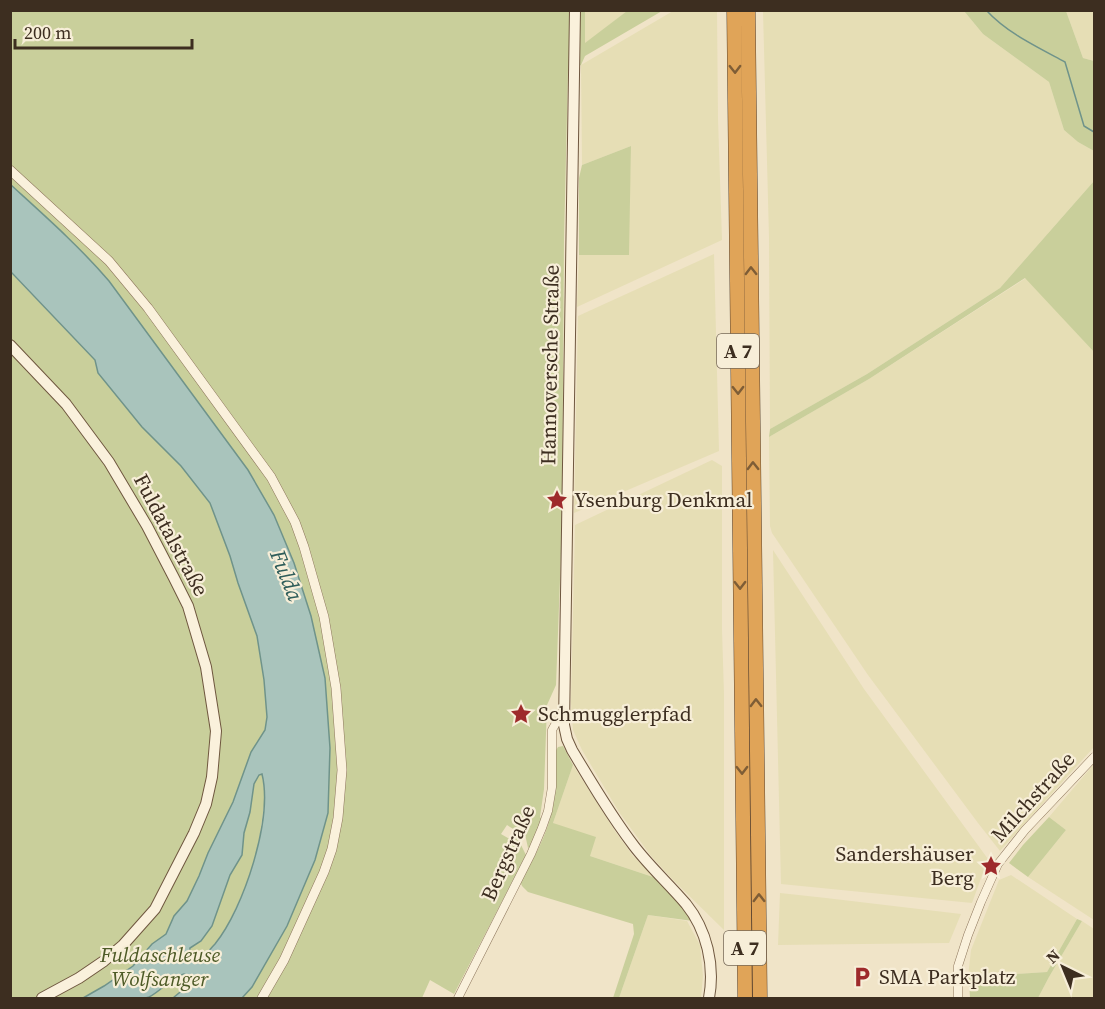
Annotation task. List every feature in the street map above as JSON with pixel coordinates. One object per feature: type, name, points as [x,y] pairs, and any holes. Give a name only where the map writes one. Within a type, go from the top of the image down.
[{"type":"highway","name":"A 7","points":[[734,10],[745,999]]},
{"type":"highway","name":"A 7","points":[[748,10],[760,999]]},
{"type":"main road","name":"Hannoversche Straße","points":[[575,10],[563,717],[565,733],[572,750],[626,835],[685,903],[699,925],[710,961],[709,999]]},
{"type":"main road","name":"Fuldatalstraße","points":[[10,345],[66,404],[109,462],[147,526],[188,606],[206,667],[216,731],[212,777],[206,804],[194,833],[155,909],[130,938],[104,961],[42,999]]},
{"type":"street","points":[[10,170],[109,261],[148,308],[271,477],[296,522],[304,547],[324,617],[336,688],[342,770],[338,818],[332,849],[324,872],[284,960],[262,999]]},
{"type":"street","name":"Bergstraße","points":[[458,999],[542,828],[548,811],[552,787],[552,730],[563,717]]},
{"type":"street","name":"Milchstraße","points":[[958,999],[958,966],[981,902],[998,864],[1025,830],[1095,757]]},
{"type":"shaded area","points":[[585,11],[627,11],[585,44]]},
{"type":"shaded area","points":[[673,11],[717,11],[722,240],[577,307],[579,255],[628,255],[631,146],[582,165],[581,65]]},
{"type":"shaded area","points":[[763,11],[964,11],[983,34],[1049,82],[1064,130],[1078,142],[1094,151],[1094,181],[1000,288],[867,374],[770,429],[769,237]]},
{"type":"shaded area","points":[[1066,11],[1094,11],[1094,61],[1083,58]]},
{"type":"shaded area","points":[[714,254],[719,451],[574,513],[578,316]]},
{"type":"shaded area","points":[[1026,278],[1094,352],[1094,747],[1000,851],[868,675],[772,533],[769,437],[869,379]]},
{"type":"shaded area","points":[[712,460],[722,466],[724,930],[651,856],[619,812],[582,750],[573,730],[571,702],[575,525]]},
{"type":"shaded area","points":[[773,550],[864,689],[988,859],[972,903],[781,884]]},
{"type":"shaded area","points":[[1094,764],[1094,920],[1028,877],[1066,830],[1049,817]]},
{"type":"shaded area","points":[[573,765],[633,856],[656,878],[590,856],[553,823]]},
{"type":"shaded area","points":[[1011,875],[1077,919],[1047,972],[968,977],[971,950],[999,880]]},
{"type":"shaded area","points":[[780,893],[961,914],[949,943],[778,945]]},
{"type":"shaded area","points":[[648,915],[687,921],[700,945],[703,976],[701,998],[619,998]]},
{"type":"shaded area","points":[[1082,921],[1094,929],[1094,998],[1038,998],[1049,977]]},
{"type":"green space","points":[[10,11],[585,11],[585,43],[627,11],[662,11],[585,56],[581,65],[568,71],[562,527],[556,685],[547,705],[544,789],[540,817],[542,819],[531,846],[528,848],[525,834],[520,830],[518,832],[507,825],[501,834],[513,841],[516,837],[526,855],[454,994],[430,980],[422,998],[242,998],[252,987],[287,926],[294,563],[274,515],[248,470],[109,281],[74,243],[11,185]]},
{"type":"green space","points":[[964,11],[1066,11],[1083,58],[1094,61],[1094,151],[1078,142],[1064,130],[1049,82],[983,34]]},
{"type":"green space","points":[[631,146],[629,255],[579,255],[579,178],[582,165]]},
{"type":"green space","points":[[1094,181],[1094,352],[1025,278],[869,379],[769,437],[770,429],[867,374],[1000,288]]},
{"type":"green space","name":"Fuldaschleuse Wolfsanger","points":[[10,272],[95,360],[98,373],[142,427],[181,466],[210,503],[257,636],[267,717],[262,773],[265,798],[258,848],[248,882],[224,933],[190,977],[185,988],[173,998],[11,998]]},
{"type":"green space","points":[[563,746],[573,765],[553,823],[596,837],[590,856],[656,878],[693,921],[648,915],[619,998],[613,998],[634,934],[633,924],[528,892],[520,881],[548,826],[553,801],[555,752],[558,747]]},
{"type":"green space","points":[[1049,817],[1066,830],[1028,877],[1009,863]]},
{"type":"green space","points":[[1077,919],[1082,921],[1038,998],[970,998],[968,977],[1047,972]]},
{"type":"water","name":"Fulda","points":[[11,185],[74,243],[109,281],[248,470],[274,515],[294,563],[311,616],[325,678],[330,748],[328,813],[315,860],[287,926],[252,987],[242,998],[173,998],[185,988],[190,977],[184,974],[149,997],[83,998],[133,966],[152,944],[166,934],[174,916],[187,901],[233,802],[251,752],[265,730],[267,717],[264,680],[257,636],[210,503],[181,466],[142,427],[98,373],[95,360],[11,272]],"holes":[[[262,774],[264,793],[260,838],[246,886],[226,928],[215,944],[203,957],[194,961],[189,957],[190,948],[201,941],[212,926],[230,875],[242,855],[254,784]]]},
{"type":"waterway","points":[[986,10],[1013,33],[1065,62],[1084,126],[1094,132]]},
{"type":"place","name":"Ysenburg Denkmal","points":[[557,500]]},
{"type":"place","name":"Schmugglerpfad","points":[[521,714]]},
{"type":"place","name":"Sandershäuser Berg","points":[[991,866]]},
{"type":"place","name":"SMA Parkplatz","points":[[862,977]]}]
